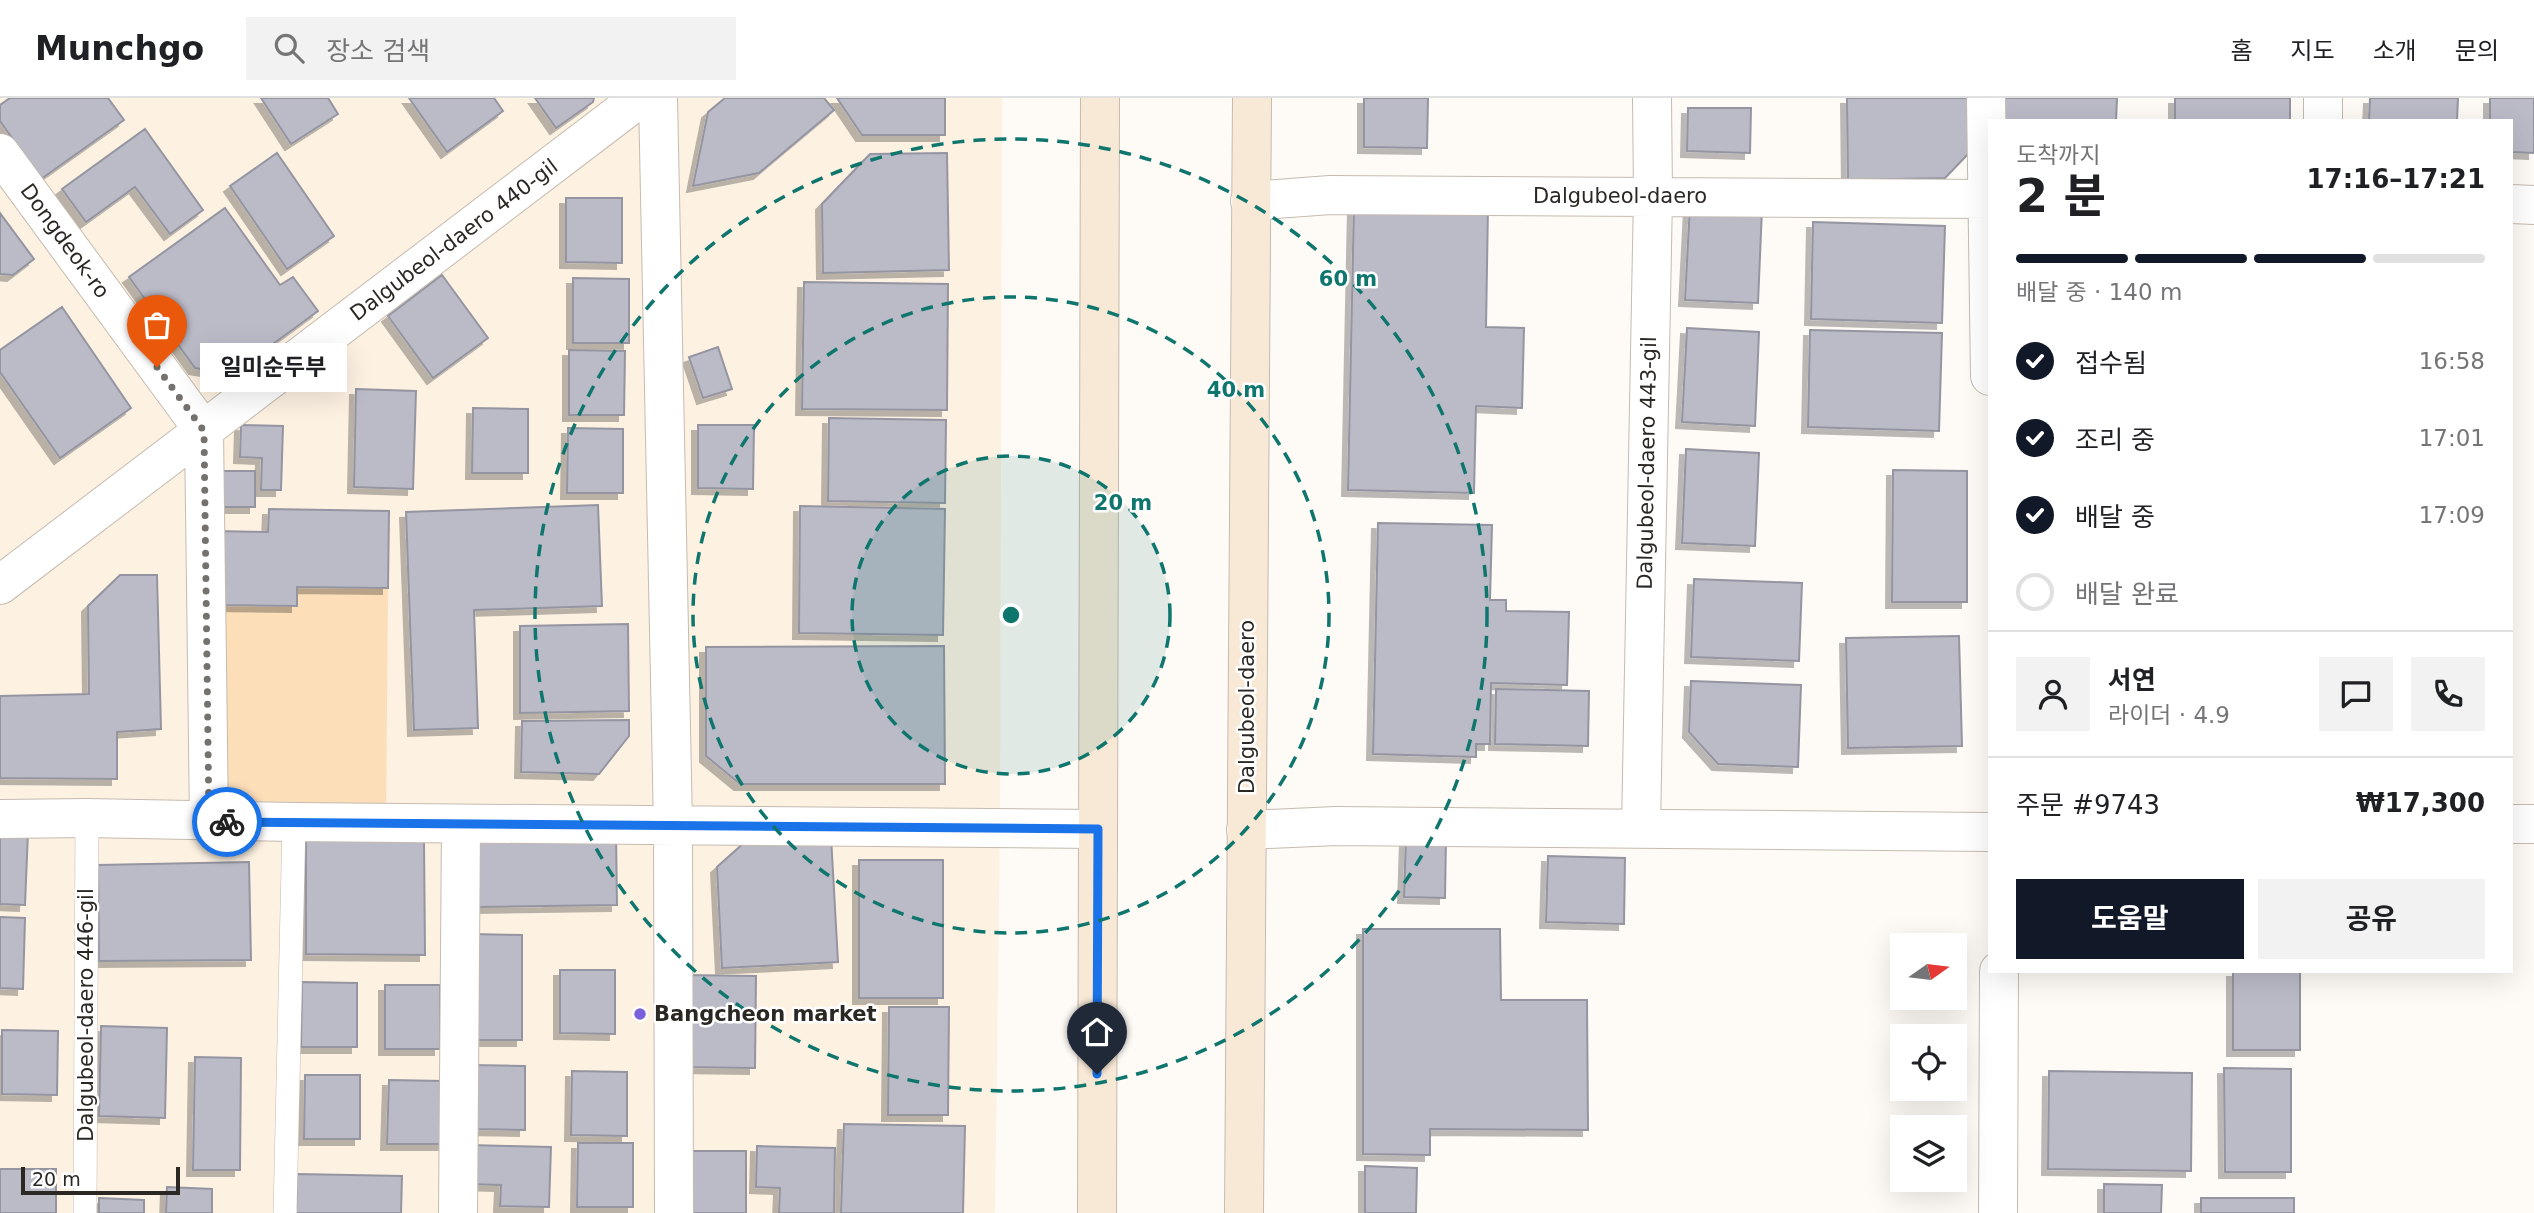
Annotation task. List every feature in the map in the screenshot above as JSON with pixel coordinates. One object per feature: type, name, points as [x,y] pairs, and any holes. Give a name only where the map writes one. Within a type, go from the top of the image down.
[{"type":"main road","points":[[1097,1213],[1100,98]]},
{"type":"main road","name":"Dalgubeol-daero","points":[[1244,1213],[1252,98]]},
{"type":"street","name":"Dalgubeol-daero 440-gil","points":[[0,585],[640,98]]},
{"type":"street","points":[[658,98],[673,825],[674,1213]]},
{"type":"street","name":"Dalgubeol-daero 443-gil","points":[[1640,828],[1653,195],[1652,98]]},
{"type":"street","points":[[1986,98],[1988,199]]},
{"type":"street","points":[[2323,98],[2323,119]]},
{"type":"street","name":"Dongdeok-ro","points":[[0,153],[204,431]]},
{"type":"street","name":"Dalgubeol-daero","points":[[1250,201],[1330,195],[1988,199]]},
{"type":"street","points":[[2513,204],[2534,205]]},
{"type":"street","points":[[204,431],[209,821]]},
{"type":"street","points":[[0,819],[1098,829]]},
{"type":"street","points":[[458,1213],[461,824]]},
{"type":"street","points":[[2513,824],[2534,824]]},
{"type":"street","points":[[1246,830],[1336,827],[1988,832]]},
{"type":"street","points":[[1998,1213],[1999,973]]},
{"type":"lane","name":"Dalgubeol-daero 446-gil","points":[[85,1213],[87,818]]},
{"type":"lane","points":[[285,1213],[294,822]]},
{"type":"shaded area","points":[[0,98],[1002,98],[1000,828],[995,1213],[0,1213]]},
{"type":"shaded area","points":[[297,587],[388,588],[386,823],[209,821],[207,605],[296,606]]},
{"type":"building","points":[[10,98],[108,98],[124,120],[41,179],[0,121],[0,105]]},
{"type":"building","points":[[261,98],[328,98],[338,114],[291,144]]},
{"type":"building","points":[[409,98],[494,98],[503,111],[447,152]]},
{"type":"building","points":[[535,98],[594,98],[593,102],[556,128]]},
{"type":"building","points":[[725,98],[824,98],[834,110],[759,173],[693,186],[708,112]]},
{"type":"building","points":[[837,98],[945,98],[945,135],[862,135]]},
{"type":"building","points":[[1364,98],[1428,98],[1427,148],[1364,147]]},
{"type":"building","points":[[1847,98],[1968,98],[1969,153],[1945,178],[1848,180]]},
{"type":"building","points":[[2002,98],[2117,98],[2116,119],[2002,119]]},
{"type":"building","points":[[2175,98],[2290,98],[2290,119],[2175,119]]},
{"type":"building","points":[[2370,98],[2458,98],[2457,119],[2369,119]]},
{"type":"building","points":[[2490,98],[2534,98],[2534,153],[2513,152],[2513,119],[2490,119]]},
{"type":"building","points":[[1688,108],[1751,108],[1750,153],[1687,151]]},
{"type":"building","points":[[145,129],[203,210],[170,234],[135,187],[86,222],[62,189]]},
{"type":"building","points":[[277,153],[334,236],[287,269],[230,186]]},
{"type":"building","points":[[947,153],[949,270],[823,273],[822,204],[870,154]]},
{"type":"building","points":[[566,198],[622,198],[622,263],[566,262]]},
{"type":"building","points":[[1354,204],[1488,207],[1486,327],[1524,328],[1522,408],[1476,406],[1474,493],[1348,490]]},
{"type":"building","points":[[1690,205],[1762,209],[1758,303],[1685,300]]},
{"type":"building","points":[[225,208],[280,285],[293,277],[318,311],[232,374],[195,368],[129,277]]},
{"type":"building","points":[[0,213],[34,259],[13,275],[0,274]]},
{"type":"building","points":[[1813,222],[1945,226],[1942,323],[1811,319]]},
{"type":"building","points":[[442,275],[488,338],[433,378],[388,316]]},
{"type":"building","points":[[573,278],[629,279],[629,343],[573,343]]},
{"type":"building","points":[[804,282],[948,284],[947,410],[802,409]]},
{"type":"building","points":[[62,307],[131,408],[60,458],[0,372],[0,350]]},
{"type":"building","points":[[1687,328],[1759,332],[1755,426],[1682,422]]},
{"type":"building","points":[[1810,330],[1942,333],[1939,431],[1808,427]]},
{"type":"building","points":[[718,347],[732,389],[703,398],[689,357]]},
{"type":"building","points":[[569,350],[625,351],[624,415],[569,415]]},
{"type":"building","points":[[356,389],[416,391],[413,489],[354,487]]},
{"type":"building","points":[[473,408],[528,409],[528,473],[472,473]]},
{"type":"building","points":[[829,418],[946,420],[945,503],[828,501]]},
{"type":"building","points":[[241,425],[283,426],[281,490],[261,490],[262,458],[240,457]]},
{"type":"building","points":[[698,425],[754,425],[753,489],[698,488]]},
{"type":"building","points":[[568,428],[623,429],[623,493],[567,493]]},
{"type":"building","points":[[1686,449],[1759,453],[1755,546],[1682,543]]},
{"type":"building","points":[[1893,470],[1967,471],[1967,602],[1892,602]]},
{"type":"building","points":[[217,471],[255,471],[255,507],[217,507]]},
{"type":"building","points":[[598,505],[602,606],[474,610],[478,728],[414,730],[406,512]]},
{"type":"building","points":[[800,506],[945,509],[943,635],[799,633]]},
{"type":"building","points":[[269,509],[389,511],[388,588],[297,587],[297,606],[216,605],[216,531],[268,532]]},
{"type":"building","points":[[1378,523],[1492,525],[1490,600],[1506,600],[1506,611],[1569,612],[1567,685],[1491,683],[1490,744],[1476,744],[1476,757],[1373,754]]},
{"type":"building","points":[[120,575],[157,575],[161,729],[117,732],[117,779],[0,778],[0,696],[89,694],[88,606]]},
{"type":"building","points":[[1694,579],[1802,583],[1799,661],[1691,657]]},
{"type":"building","points":[[628,624],[629,711],[520,713],[520,626]]},
{"type":"building","points":[[1959,636],[1962,746],[1848,748],[1846,638]]},
{"type":"building","points":[[944,646],[945,784],[740,784],[706,756],[706,647]]},
{"type":"building","points":[[1691,681],[1801,685],[1798,767],[1718,764],[1689,732]]},
{"type":"building","points":[[1496,689],[1589,691],[1588,746],[1495,744]]},
{"type":"building","points":[[629,720],[629,736],[599,774],[521,772],[522,721]]},
{"type":"building","points":[[0,831],[28,832],[25,905],[0,904]]},
{"type":"building","points":[[616,833],[617,905],[479,907],[477,835]]},
{"type":"building","points":[[831,836],[838,962],[722,968],[717,867],[746,841]]},
{"type":"building","points":[[1406,837],[1446,838],[1445,898],[1404,897]]},
{"type":"building","points":[[306,839],[424,839],[425,955],[306,954]]},
{"type":"building","points":[[1548,856],[1625,858],[1624,924],[1546,922]]},
{"type":"building","points":[[859,860],[943,860],[943,998],[859,998]]},
{"type":"building","points":[[249,862],[251,960],[99,961],[98,865]]},
{"type":"building","points":[[0,917],[25,918],[23,989],[0,988]]},
{"type":"building","points":[[1363,929],[1500,929],[1501,1000],[1587,1000],[1588,1130],[1430,1129],[1430,1155],[1363,1154]]},
{"type":"building","points":[[472,934],[522,935],[522,1040],[471,1040]]},
{"type":"building","points":[[560,970],[615,970],[615,1034],[560,1033]]},
{"type":"building","points":[[2233,973],[2300,973],[2300,1050],[2233,1050]]},
{"type":"building","points":[[684,975],[756,976],[755,1068],[683,1067]]},
{"type":"building","points":[[302,982],[357,983],[357,1047],[301,1047]]},
{"type":"building","points":[[385,985],[440,985],[440,1049],[385,1049]]},
{"type":"building","points":[[889,1007],[949,1007],[948,1115],[888,1115]]},
{"type":"building","points":[[101,1026],[167,1028],[165,1118],[99,1116]]},
{"type":"building","points":[[2,1030],[58,1031],[57,1095],[2,1094]]},
{"type":"building","points":[[195,1057],[241,1058],[240,1170],[193,1170]]},
{"type":"building","points":[[469,1065],[525,1066],[525,1130],[469,1129]]},
{"type":"building","points":[[2224,1068],[2291,1069],[2291,1172],[2225,1172]]},
{"type":"building","points":[[572,1071],[627,1072],[627,1136],[571,1135]]},
{"type":"building","points":[[2049,1071],[2192,1073],[2191,1171],[2048,1169]]},
{"type":"building","points":[[305,1075],[360,1075],[360,1139],[304,1139]]},
{"type":"building","points":[[389,1080],[444,1081],[444,1144],[387,1144]]},
{"type":"building","points":[[844,1124],[965,1126],[963,1213],[841,1213]]},
{"type":"building","points":[[578,1143],[633,1143],[633,1207],[577,1207]]},
{"type":"building","points":[[469,1145],[551,1147],[549,1207],[500,1206],[501,1185],[468,1184]]},
{"type":"building","points":[[757,1146],[835,1148],[834,1213],[779,1213],[780,1188],[756,1187]]},
{"type":"building","points":[[690,1151],[746,1151],[746,1213],[690,1213]]},
{"type":"building","points":[[1365,1166],[1417,1168],[1416,1213],[1365,1213]]},
{"type":"building","points":[[0,1169],[56,1169],[56,1213],[0,1213]]},
{"type":"building","points":[[297,1174],[402,1176],[401,1213],[296,1213]]},
{"type":"building","points":[[2104,1184],[2162,1185],[2161,1213],[2104,1213]]},
{"type":"building","points":[[167,1187],[212,1189],[212,1213],[166,1213]]},
{"type":"building","points":[[99,1198],[144,1200],[144,1213],[99,1213]]},
{"type":"building","points":[[2201,1198],[2294,1198],[2294,1213],[2201,1213]]},
{"type":"way so far","points":[[157,367],[204,431],[209,821],[227,822]]},
{"type":"place","name":"일미순두부","points":[[157,367]]},
{"type":"place","name":"Bangcheon market","points":[[640,1014]]},
{"type":"route","points":[[227,822],[1098,829],[1097,1074]]}]
